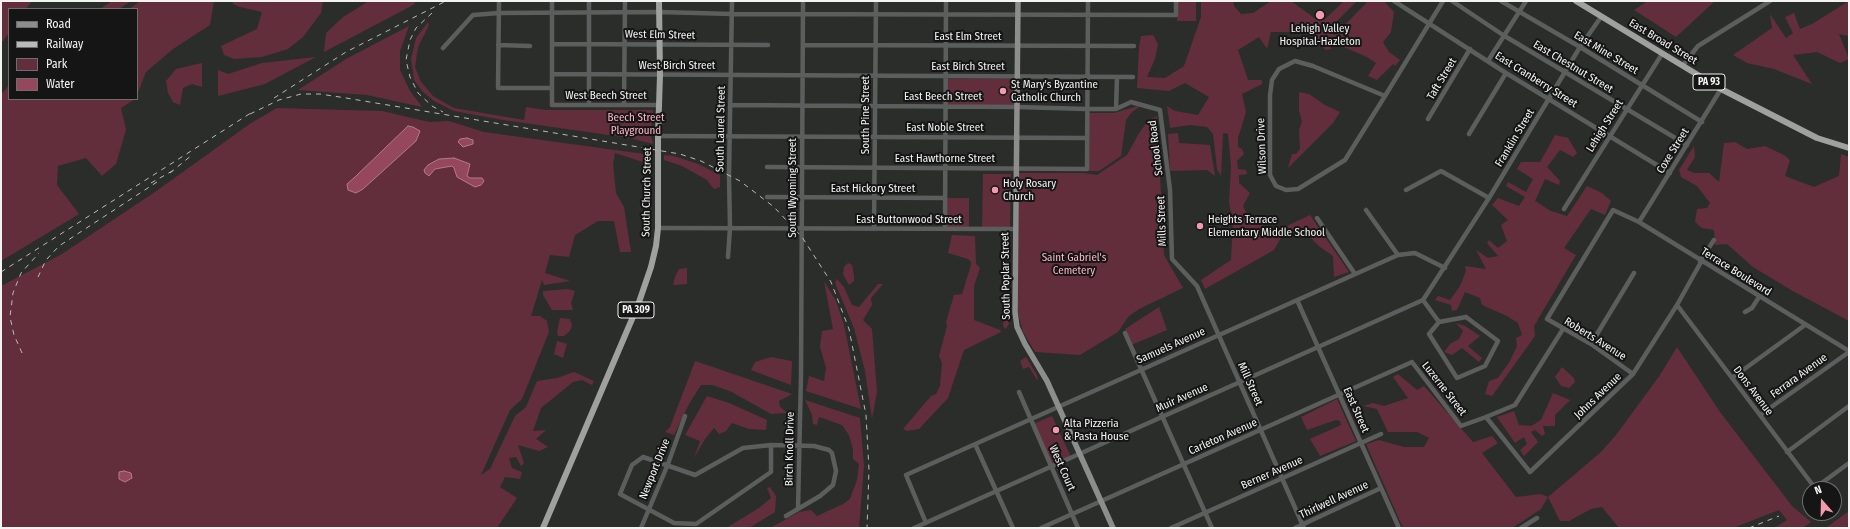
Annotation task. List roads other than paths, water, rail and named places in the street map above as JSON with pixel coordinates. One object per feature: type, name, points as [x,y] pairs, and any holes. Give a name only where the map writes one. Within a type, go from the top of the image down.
[{"type":"highway","name":"South Church Street","points":[[543,528],[638,305],[651,267],[658,228],[658,136],[660,105],[659,1]]},
{"type":"highway","name":"East Broad Street","points":[[1576,1],[1721,89],[1817,138],[1849,148]]},
{"type":"main road","name":"South Poplar Street","points":[[1018,1],[1015,312],[1017,327],[1025,344],[1047,381],[1113,528]]},
{"type":"street","points":[[499,1],[498,88],[552,88],[552,1]]},
{"type":"street","points":[[589,1],[590,105]]},
{"type":"street","points":[[624,105],[625,1]]},
{"type":"street","name":"South Laurel Street","points":[[728,257],[730,228],[732,1]]},
{"type":"street","name":"South Wyoming Street","points":[[801,375],[803,1]]},
{"type":"street","name":"South Pine Street","points":[[874,229],[876,1]]},
{"type":"street","points":[[945,229],[946,1]]},
{"type":"street","points":[[1087,138],[1088,1]]},
{"type":"street","points":[[443,48],[473,15],[499,13],[660,12],[732,14],[1176,16],[1176,1]]},
{"type":"street","name":"East Cranberry Street","points":[[1394,1],[1506,73],[1670,173]]},
{"type":"street","name":"Wilson Drive","points":[[1385,96],[1313,66],[1295,62],[1279,69],[1272,80],[1270,95],[1270,174],[1276,186],[1286,190],[1298,189],[1345,160],[1385,96],[1443,1]]},
{"type":"street","name":"East Chestnut Street","points":[[1452,1],[1503,35],[1686,145]]},
{"type":"street","name":"East Mine Street","points":[[1501,1],[1580,47],[1702,122]]},
{"type":"street","points":[[1488,61],[1503,35],[1526,1]]},
{"type":"street","points":[[1683,65],[1698,46],[1770,1]]},
{"type":"street","name":"Franklin Street","points":[[1445,268],[1580,47],[1601,17]]},
{"type":"street","name":"West Elm Street","points":[[552,44],[768,45]]},
{"type":"street","points":[[498,45],[530,46]]},
{"type":"street","name":"East Elm Street","points":[[803,45],[1134,46]]},
{"type":"street","name":"Taft Street","points":[[1428,119],[1470,49]]},
{"type":"street","name":"Lehigh Street","points":[[1564,209],[1662,54]]},
{"type":"street","points":[[1469,134],[1506,73]]},
{"type":"street","name":"West Birch Street","points":[[552,74],[803,76]]},
{"type":"street","name":"East Birch Street","points":[[803,76],[1133,77]]},
{"type":"street","points":[[1116,109],[1117,77]]},
{"type":"street","name":"West Beech Street","points":[[552,88],[552,105],[660,105]]},
{"type":"street","name":"Coxe Street","points":[[1639,222],[1721,89]]},
{"type":"street","name":"East Beech Street","points":[[802,106],[946,106],[1116,109],[1131,102]]},
{"type":"street","name":"School Road","points":[[1131,102],[1160,110],[1170,190]]},
{"type":"street","points":[[731,105],[802,106]]},
{"type":"street","name":"East Noble Street","points":[[658,136],[1087,138]]},
{"type":"street","name":"East Hawthorne Street","points":[[767,167],[1087,169],[1087,138]]},
{"type":"street","points":[[1406,190],[1441,171],[1489,198]]},
{"type":"street","name":"Mills Street","points":[[1170,190],[1172,259],[1197,286],[1209,312]]},
{"type":"street","name":"East Hickory Street","points":[[767,197],[945,198]]},
{"type":"street","points":[[1366,210],[1398,255]]},
{"type":"street","name":"Terrace Boulevard","points":[[1547,319],[1613,210],[1639,222],[1701,262],[1849,351]]},
{"type":"street","points":[[1317,218],[1355,274]]},
{"type":"street","name":"East Buttonwood Street","points":[[658,228],[1016,229]]},
{"type":"street","name":"Johns Avenue","points":[[1486,417],[1530,472],[1633,374],[1677,306],[1714,240]]},
{"type":"street","name":"Samuels Avenue","points":[[926,523],[906,475],[1398,255],[1415,253],[1445,268]]},
{"type":"street","points":[[1440,322],[1423,300],[1445,268]]},
{"type":"street","points":[[1591,344],[1634,273]]},
{"type":"street","points":[[1745,312],[1752,308],[1759,297]]},
{"type":"street","name":"East Street","points":[[1297,300],[1399,528]]},
{"type":"street","name":"Muir Avenue","points":[[914,528],[1423,300]]},
{"type":"street","name":"Dons Avenue","points":[[1677,306],[1810,481]]},
{"type":"street","name":"Mill Street","points":[[1209,312],[1303,526]]},
{"type":"street","points":[[1466,317],[1498,341],[1485,366],[1457,378],[1429,334],[1440,322],[1466,317]]},
{"type":"street","name":"Roberts Avenue","points":[[1547,319],[1562,329],[1591,344],[1633,374]]},
{"type":"street","points":[[1732,378],[1805,325]]},
{"type":"street","points":[[1486,417],[1515,405],[1562,329]]},
{"type":"street","points":[[1125,333],[1212,528]]},
{"type":"street","name":"Ferrara Avenue","points":[[1760,415],[1849,351]]},
{"type":"street","name":"Luzerne Street","points":[[1412,362],[1462,426],[1486,417]]},
{"type":"street","name":"Carleton Avenue","points":[[1041,528],[1412,362]]},
{"type":"street","name":"Birch Knoll Drive","points":[[798,508],[798,446],[801,375]]},
{"type":"street","name":"West Court","points":[[1019,392],[1078,528]]},
{"type":"street","points":[[1787,452],[1849,406]]},
{"type":"street","name":"Newport Drive","points":[[641,528],[668,464],[685,416]]},
{"type":"street","name":"Berner Avenue","points":[[1171,528],[1381,434]]},
{"type":"street","points":[[976,444],[1013,528]]},
{"type":"street","points":[[771,445],[771,472],[696,524],[674,523],[620,494],[632,465],[643,457],[668,464],[695,475],[743,448],[771,445],[814,446],[829,450],[832,453],[836,472],[833,485],[828,491],[786,516]]},
{"type":"street","points":[[1825,481],[1849,463]]},
{"type":"street","name":"Thirlwell Avenue","points":[[1294,528],[1303,526],[1381,488]]},
{"type":"street","points":[[1521,528],[1536,518]]},
{"type":"water","points":[[408,126],[420,131],[416,141],[363,189],[356,193],[348,190],[347,184]]},
{"type":"water","points":[[467,138],[473,140],[473,144],[463,147],[458,142],[460,139]]},
{"type":"water","points":[[454,158],[470,164],[467,176],[470,178],[482,178],[484,181],[481,185],[475,187],[457,177],[452,166],[435,169],[429,176],[425,173],[424,170],[428,165],[439,159]]},
{"type":"water","points":[[124,471],[131,473],[132,478],[125,482],[119,479],[119,472]]},
{"type":"railway","points":[[274,98],[346,52],[446,1]]},
{"type":"railway","points":[[432,13],[416,28],[410,40],[406,60],[410,77],[418,93],[432,106],[443,112]]},
{"type":"railway","points":[[250,114],[279,100],[301,94],[320,94],[680,154],[701,161],[740,181],[774,207],[802,237],[831,282],[849,329],[866,415],[869,470],[867,528]]},
{"type":"railway","points":[[1,272],[254,111]]},
{"type":"railway","points":[[170,173],[192,155]]},
{"type":"railway","points":[[151,183],[174,170]]},
{"type":"railway","points":[[38,277],[46,260],[59,246],[157,182]]},
{"type":"railway","points":[[22,353],[14,335],[10,317],[13,293],[21,273],[39,253]]},
{"type":"railway","points":[[1749,528],[1779,516]]},
{"type":"place","name":"Lehigh Valley Hospital-Hazleton","points":[[1320,15]]},
{"type":"place","name":"St Mary's Byzantine Catholic Church","points":[[1003,91]]},
{"type":"place","name":"Holy Rosary Church","points":[[995,190]]},
{"type":"place","name":"Heights Terrace Elementary Middle School","points":[[1200,226]]},
{"type":"place","name":"Alta Pizzeria & Pasta House","points":[[1056,430]]},
{"type":"park label","name":"Beech Street Playground","points":[[636,124]]},
{"type":"park label","name":"Saint Gabriel's Cemetery","points":[[1074,264]]}]
